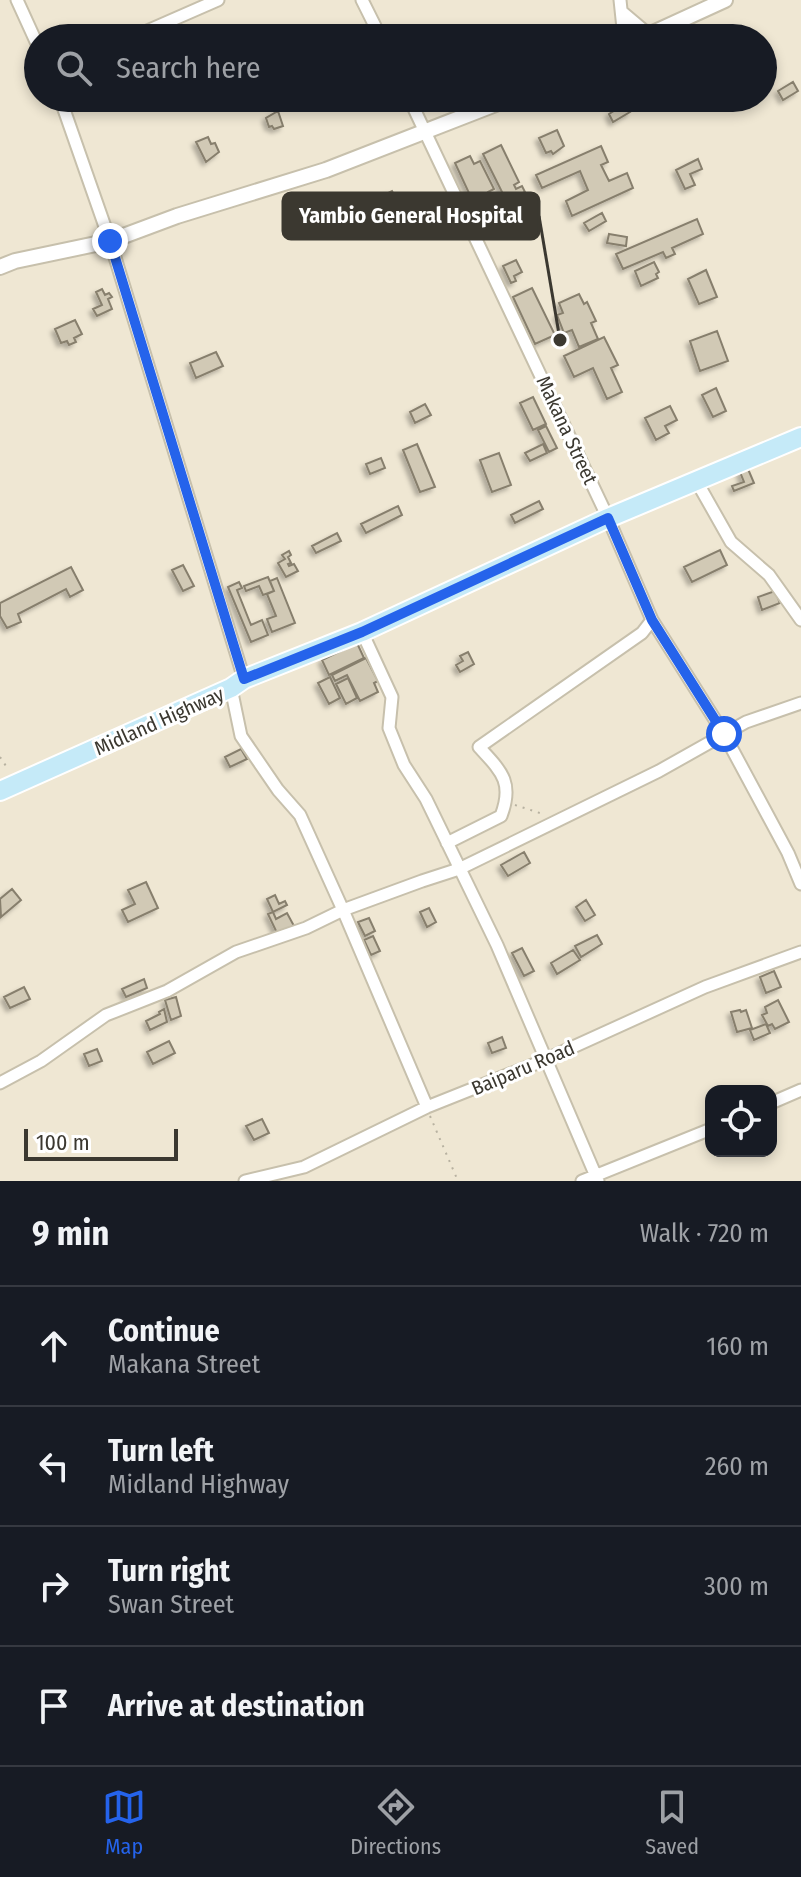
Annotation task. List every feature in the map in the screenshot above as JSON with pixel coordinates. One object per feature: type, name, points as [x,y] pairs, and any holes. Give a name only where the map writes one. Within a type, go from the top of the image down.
[{"type":"main road","name":"Midland Highway","points":[[0,791],[237,684],[362,632],[608,518],[801,437]]},
{"type":"street","points":[[17,0],[28,24]]},
{"type":"street","points":[[163,24],[218,0]]},
{"type":"street","points":[[362,0],[374,24]]},
{"type":"street","points":[[672,24],[725,0]]},
{"type":"street","points":[[621,6],[635,24]]},
{"type":"street","points":[[65,112],[110,241],[237,684],[241,736],[278,790],[300,815],[427,1107]]},
{"type":"street","name":"Makana Street","points":[[416,112],[608,518],[652,620],[724,734],[800,881]]},
{"type":"street","points":[[0,267],[110,241],[177,216],[326,170],[475,112]]},
{"type":"street","points":[[697,482],[731,542],[769,575],[801,620]]},
{"type":"street","points":[[447,843],[501,816],[506,802],[507,780],[479,747],[642,633],[652,620]]},
{"type":"street","points":[[362,632],[392,697],[389,728],[404,765],[426,799],[497,945],[596,1178]]},
{"type":"street","points":[[0,1083],[41,1061],[106,1015],[167,991],[236,952],[459,869],[659,771],[746,722],[801,703]]},
{"type":"street","name":"Baiparu Road","points":[[245,1181],[304,1167],[427,1107],[705,987],[801,952]]},
{"type":"street","points":[[777,1100],[801,1090]]},
{"type":"street","points":[[582,1181],[596,1178],[705,1132]]},
{"type":"path","points":[[0,757],[18,784]]},
{"type":"path","points":[[506,802],[543,813],[557,821]]},
{"type":"path","points":[[427,1107],[458,1181]]},
{"type":"building","points":[[793,82],[798,91],[783,100],[778,91]]},
{"type":"building","points":[[278,112],[283,126],[269,127],[266,118]]},
{"type":"building","points":[[612,112],[630,112],[613,122],[609,114]]},
{"type":"building","points":[[557,130],[564,146],[553,154],[551,151],[546,153],[539,138]]},
{"type":"building","points":[[208,137],[219,152],[206,162],[196,142]]},
{"type":"building","points":[[501,145],[519,182],[514,185],[516,189],[522,186],[525,192],[503,202],[499,194],[502,192],[483,154]]},
{"type":"building","points":[[601,146],[608,162],[601,165],[609,181],[627,173],[633,188],[572,216],[566,201],[588,190],[580,171],[542,188],[536,175]]},
{"type":"building","points":[[470,156],[474,164],[480,161],[494,189],[488,192],[490,197],[475,206],[455,163]]},
{"type":"building","points":[[698,159],[702,169],[690,174],[695,185],[685,189],[676,170]]},
{"type":"building","points":[[392,191],[397,201],[391,204],[397,218],[388,222],[376,199]]},
{"type":"building","points":[[602,213],[606,221],[589,231],[584,223]]},
{"type":"building","points":[[697,219],[703,234],[672,248],[675,254],[666,258],[663,252],[623,269],[616,254]]},
{"type":"building","points":[[609,234],[627,237],[626,246],[607,243]]},
{"type":"building","points":[[516,260],[522,272],[514,276],[516,281],[511,283],[503,266]]},
{"type":"building","points":[[654,262],[659,272],[656,274],[658,278],[641,286],[635,271]]},
{"type":"building","points":[[706,270],[717,297],[699,304],[688,279]]},
{"type":"building","points":[[532,288],[555,335],[535,344],[513,297]]},
{"type":"building","points":[[102,289],[105,295],[109,293],[112,297],[108,299],[112,309],[97,316],[93,309],[102,305],[96,292]]},
{"type":"building","points":[[579,294],[584,304],[587,302],[596,321],[591,323],[598,339],[579,347],[572,330],[564,333],[557,315],[563,313],[559,303]]},
{"type":"building","points":[[75,320],[82,334],[69,345],[67,341],[61,343],[55,329]]},
{"type":"building","points":[[717,331],[728,361],[700,371],[690,341]]},
{"type":"building","points":[[604,337],[618,365],[611,368],[622,392],[607,399],[593,368],[574,377],[564,356]]},
{"type":"building","points":[[216,352],[223,366],[196,378],[190,363]]},
{"type":"building","points":[[716,388],[726,411],[713,417],[702,395]]},
{"type":"building","points":[[533,397],[546,424],[533,430],[520,403]]},
{"type":"building","points":[[425,404],[431,415],[415,423],[410,412]]},
{"type":"building","points":[[670,406],[677,420],[665,426],[669,433],[656,440],[645,418]]},
{"type":"building","points":[[546,426],[557,448],[549,452],[538,430]]},
{"type":"building","points":[[417,444],[435,487],[420,492],[403,450]]},
{"type":"building","points":[[543,444],[547,453],[530,461],[525,453]]},
{"type":"building","points":[[499,453],[511,485],[492,492],[480,460]]},
{"type":"building","points":[[381,458],[385,468],[370,474],[366,464]]},
{"type":"building","points":[[748,469],[754,483],[734,491],[732,486],[744,482],[740,472]]},
{"type":"building","points":[[539,501],[543,509],[515,523],[511,515]]},
{"type":"building","points":[[398,506],[402,515],[366,533],[361,524]]},
{"type":"building","points":[[337,533],[341,541],[316,553],[312,546]]},
{"type":"building","points":[[720,550],[727,565],[692,582],[684,567]]},
{"type":"building","points":[[289,551],[291,563],[288,564],[294,564],[298,571],[286,577],[278,563],[285,559],[282,555]]},
{"type":"building","points":[[183,565],[194,586],[183,591],[172,570]]},
{"type":"building","points":[[71,567],[83,590],[70,597],[66,589],[18,614],[21,622],[7,628],[0,616],[0,603]]},
{"type":"building","points":[[268,577],[274,591],[263,595],[259,586],[246,591],[244,586]]},
{"type":"building","points":[[277,578],[295,623],[272,632],[267,619],[276,616],[267,594],[274,591],[270,581]]},
{"type":"building","points":[[239,582],[242,588],[237,590],[251,625],[262,620],[268,635],[251,642],[228,587]]},
{"type":"building","points":[[775,591],[780,603],[762,610],[758,597]]},
{"type":"building","points":[[357,643],[364,658],[329,675],[322,660]]},
{"type":"building","points":[[468,652],[474,664],[460,672],[456,665],[463,661],[460,656]]},
{"type":"building","points":[[366,658],[378,681],[374,683],[378,692],[360,701],[347,675],[335,681],[332,675]]},
{"type":"building","points":[[330,677],[340,698],[329,704],[318,683]]},
{"type":"building","points":[[348,678],[357,698],[346,704],[336,684]]},
{"type":"building","points":[[241,749],[247,759],[230,767],[225,757]]},
{"type":"building","points":[[524,852],[530,863],[508,876],[501,865]]},
{"type":"building","points":[[146,882],[158,908],[128,922],[122,910],[135,904],[128,890]]},
{"type":"building","points":[[12,889],[21,900],[1,917],[0,899]]},
{"type":"building","points":[[275,895],[279,904],[285,901],[287,905],[273,912],[267,899]]},
{"type":"building","points":[[586,900],[595,915],[585,921],[576,907]]},
{"type":"building","points":[[429,908],[436,922],[427,927],[420,912]]},
{"type":"building","points":[[273,912],[276,919],[287,913],[294,926],[277,933],[268,914]]},
{"type":"building","points":[[369,918],[375,931],[365,936],[358,922]]},
{"type":"building","points":[[597,935],[602,944],[581,957],[575,946]]},
{"type":"building","points":[[373,936],[380,951],[371,955],[364,940]]},
{"type":"building","points":[[522,948],[534,971],[524,976],[512,953]]},
{"type":"building","points":[[573,950],[580,960],[557,974],[551,963]]},
{"type":"building","points":[[774,971],[781,987],[766,993],[760,977]]},
{"type":"building","points":[[144,979],[147,988],[126,997],[122,989]]},
{"type":"building","points":[[24,987],[30,999],[10,1008],[4,997]]},
{"type":"building","points":[[176,997],[181,1016],[171,1020],[165,1000]]},
{"type":"building","points":[[778,1000],[789,1022],[775,1029],[772,1024],[768,1026],[762,1015],[767,1013],[765,1007]]},
{"type":"building","points":[[164,1009],[167,1022],[150,1030],[146,1021]]},
{"type":"building","points":[[746,1010],[752,1028],[737,1032],[731,1012]]},
{"type":"building","points":[[766,1024],[770,1033],[754,1040],[750,1030]]},
{"type":"building","points":[[502,1037],[506,1048],[492,1053],[488,1043]]},
{"type":"building","points":[[169,1041],[175,1053],[153,1064],[147,1052]]},
{"type":"building","points":[[97,1049],[102,1061],[89,1066],[84,1054]]},
{"type":"building","points":[[262,1119],[269,1133],[254,1140],[246,1126]]},
{"type":"place","name":"Yambio General Hospital","points":[[560,340]]},
{"type":"route","points":[[110,241],[244,679],[362,632],[608,518],[652,620],[724,734]]}]
